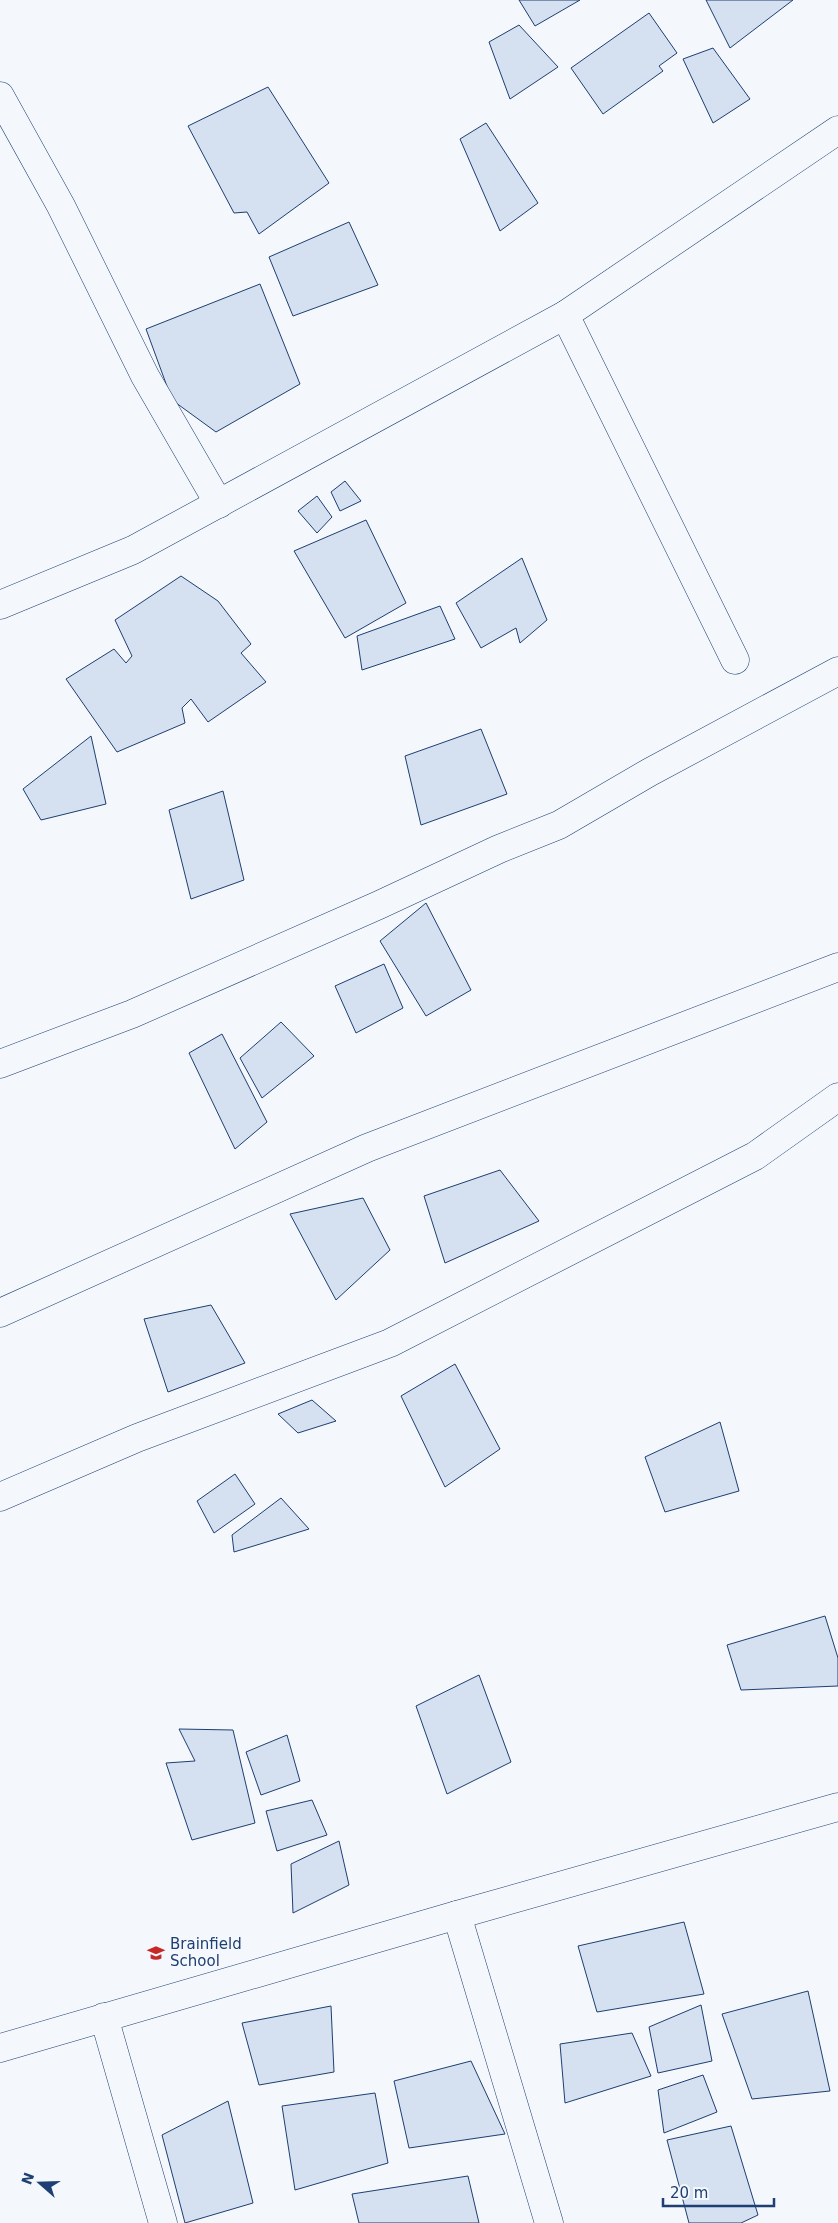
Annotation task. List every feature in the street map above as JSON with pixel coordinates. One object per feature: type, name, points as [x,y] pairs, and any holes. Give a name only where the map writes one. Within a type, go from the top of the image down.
[{"type":"street","points":[[0,96],[60,206],[145,376],[219,504]]},
{"type":"street","points":[[0,605],[133,550],[565,315],[838,130]]},
{"type":"street","points":[[565,315],[735,660]]},
{"type":"street","points":[[0,1064],[132,1014],[379,905],[498,849],[560,825],[650,772],[838,671]]},
{"type":"street","points":[[0,1313],[367,1148],[838,967]]},
{"type":"street","points":[[0,1496],[137,1438],[390,1343],[755,1156],[838,1097]]},
{"type":"street","points":[[0,2048],[457,1915],[838,1808]]},
{"type":"street","points":[[457,1915],[549,2223]]},
{"type":"street","points":[[104,2017],[164,2223]]},
{"type":"building","points":[[519,0],[580,0],[535,26]]},
{"type":"building","points":[[706,0],[793,0],[730,48]]},
{"type":"building","points":[[649,13],[677,53],[659,66],[663,71],[603,114],[571,68]]},
{"type":"building","points":[[519,25],[558,67],[510,99],[489,42]]},
{"type":"building","points":[[713,48],[750,99],[713,123],[683,59]]},
{"type":"building","points":[[268,87],[329,183],[259,234],[247,212],[234,213],[188,126]]},
{"type":"building","points":[[486,123],[538,203],[500,231],[460,139]]},
{"type":"building","points":[[349,222],[378,285],[293,316],[269,257]]},
{"type":"building","points":[[260,284],[300,384],[216,432],[172,400],[146,329]]},
{"type":"building","points":[[345,481],[361,501],[340,511],[331,492]]},
{"type":"building","points":[[317,496],[332,517],[317,533],[298,511]]},
{"type":"building","points":[[366,520],[406,603],[345,638],[294,551]]},
{"type":"building","points":[[522,558],[547,620],[520,643],[516,628],[481,648],[456,603]]},
{"type":"building","points":[[181,576],[218,601],[251,644],[241,653],[266,682],[208,722],[191,699],[182,708],[185,723],[117,752],[66,679],[114,649],[126,663],[132,656],[115,620]]},
{"type":"building","points":[[440,606],[455,639],[362,670],[357,636]]},
{"type":"building","points":[[481,729],[507,794],[421,825],[405,756]]},
{"type":"building","points":[[91,736],[106,804],[41,820],[23,789]]},
{"type":"building","points":[[223,791],[244,880],[191,899],[169,810]]},
{"type":"building","points":[[426,903],[471,990],[426,1016],[380,941]]},
{"type":"building","points":[[384,964],[403,1008],[356,1033],[335,986]]},
{"type":"building","points":[[281,1022],[314,1056],[262,1098],[240,1058]]},
{"type":"building","points":[[222,1034],[267,1122],[235,1149],[189,1053]]},
{"type":"building","points":[[500,1170],[539,1221],[445,1263],[424,1196]]},
{"type":"building","points":[[363,1198],[390,1250],[336,1300],[290,1214]]},
{"type":"building","points":[[211,1305],[245,1363],[168,1392],[144,1319]]},
{"type":"building","points":[[455,1364],[500,1449],[445,1487],[401,1396]]},
{"type":"building","points":[[312,1400],[336,1421],[298,1433],[278,1414]]},
{"type":"building","points":[[720,1422],[739,1491],[665,1512],[645,1457]]},
{"type":"building","points":[[235,1474],[255,1504],[214,1533],[197,1501]]},
{"type":"building","points":[[281,1498],[309,1529],[234,1552],[232,1535]]},
{"type":"building","points":[[825,1616],[838,1658],[838,1686],[741,1690],[727,1645]]},
{"type":"building","points":[[479,1675],[511,1762],[447,1794],[416,1706]]},
{"type":"building","points":[[179,1729],[233,1730],[255,1823],[192,1840],[166,1763],[195,1761]]},
{"type":"building","points":[[287,1735],[300,1781],[261,1795],[246,1752]]},
{"type":"building","points":[[312,1800],[327,1835],[277,1851],[266,1811]]},
{"type":"building","points":[[339,1841],[349,1885],[293,1913],[291,1864]]},
{"type":"building","points":[[684,1922],[704,1994],[597,2012],[578,1946]]},
{"type":"building","points":[[808,1991],[830,2091],[752,2099],[722,2014]]},
{"type":"building","points":[[701,2005],[712,2061],[658,2073],[649,2027]]},
{"type":"building","points":[[331,2006],[334,2072],[259,2085],[242,2023]]},
{"type":"building","points":[[632,2033],[651,2076],[565,2103],[560,2044]]},
{"type":"building","points":[[471,2061],[505,2134],[409,2148],[394,2081]]},
{"type":"building","points":[[703,2075],[717,2112],[664,2133],[658,2090]]},
{"type":"building","points":[[375,2093],[388,2163],[295,2190],[282,2106]]},
{"type":"building","points":[[228,2101],[253,2203],[185,2223],[162,2135]]},
{"type":"building","points":[[731,2126],[758,2215],[741,2223],[689,2223],[667,2140]]},
{"type":"building","points":[[468,2176],[479,2223],[359,2223],[352,2194]]},
{"type":"place","name":"Brainfield School","points":[[156,1953]]}]
